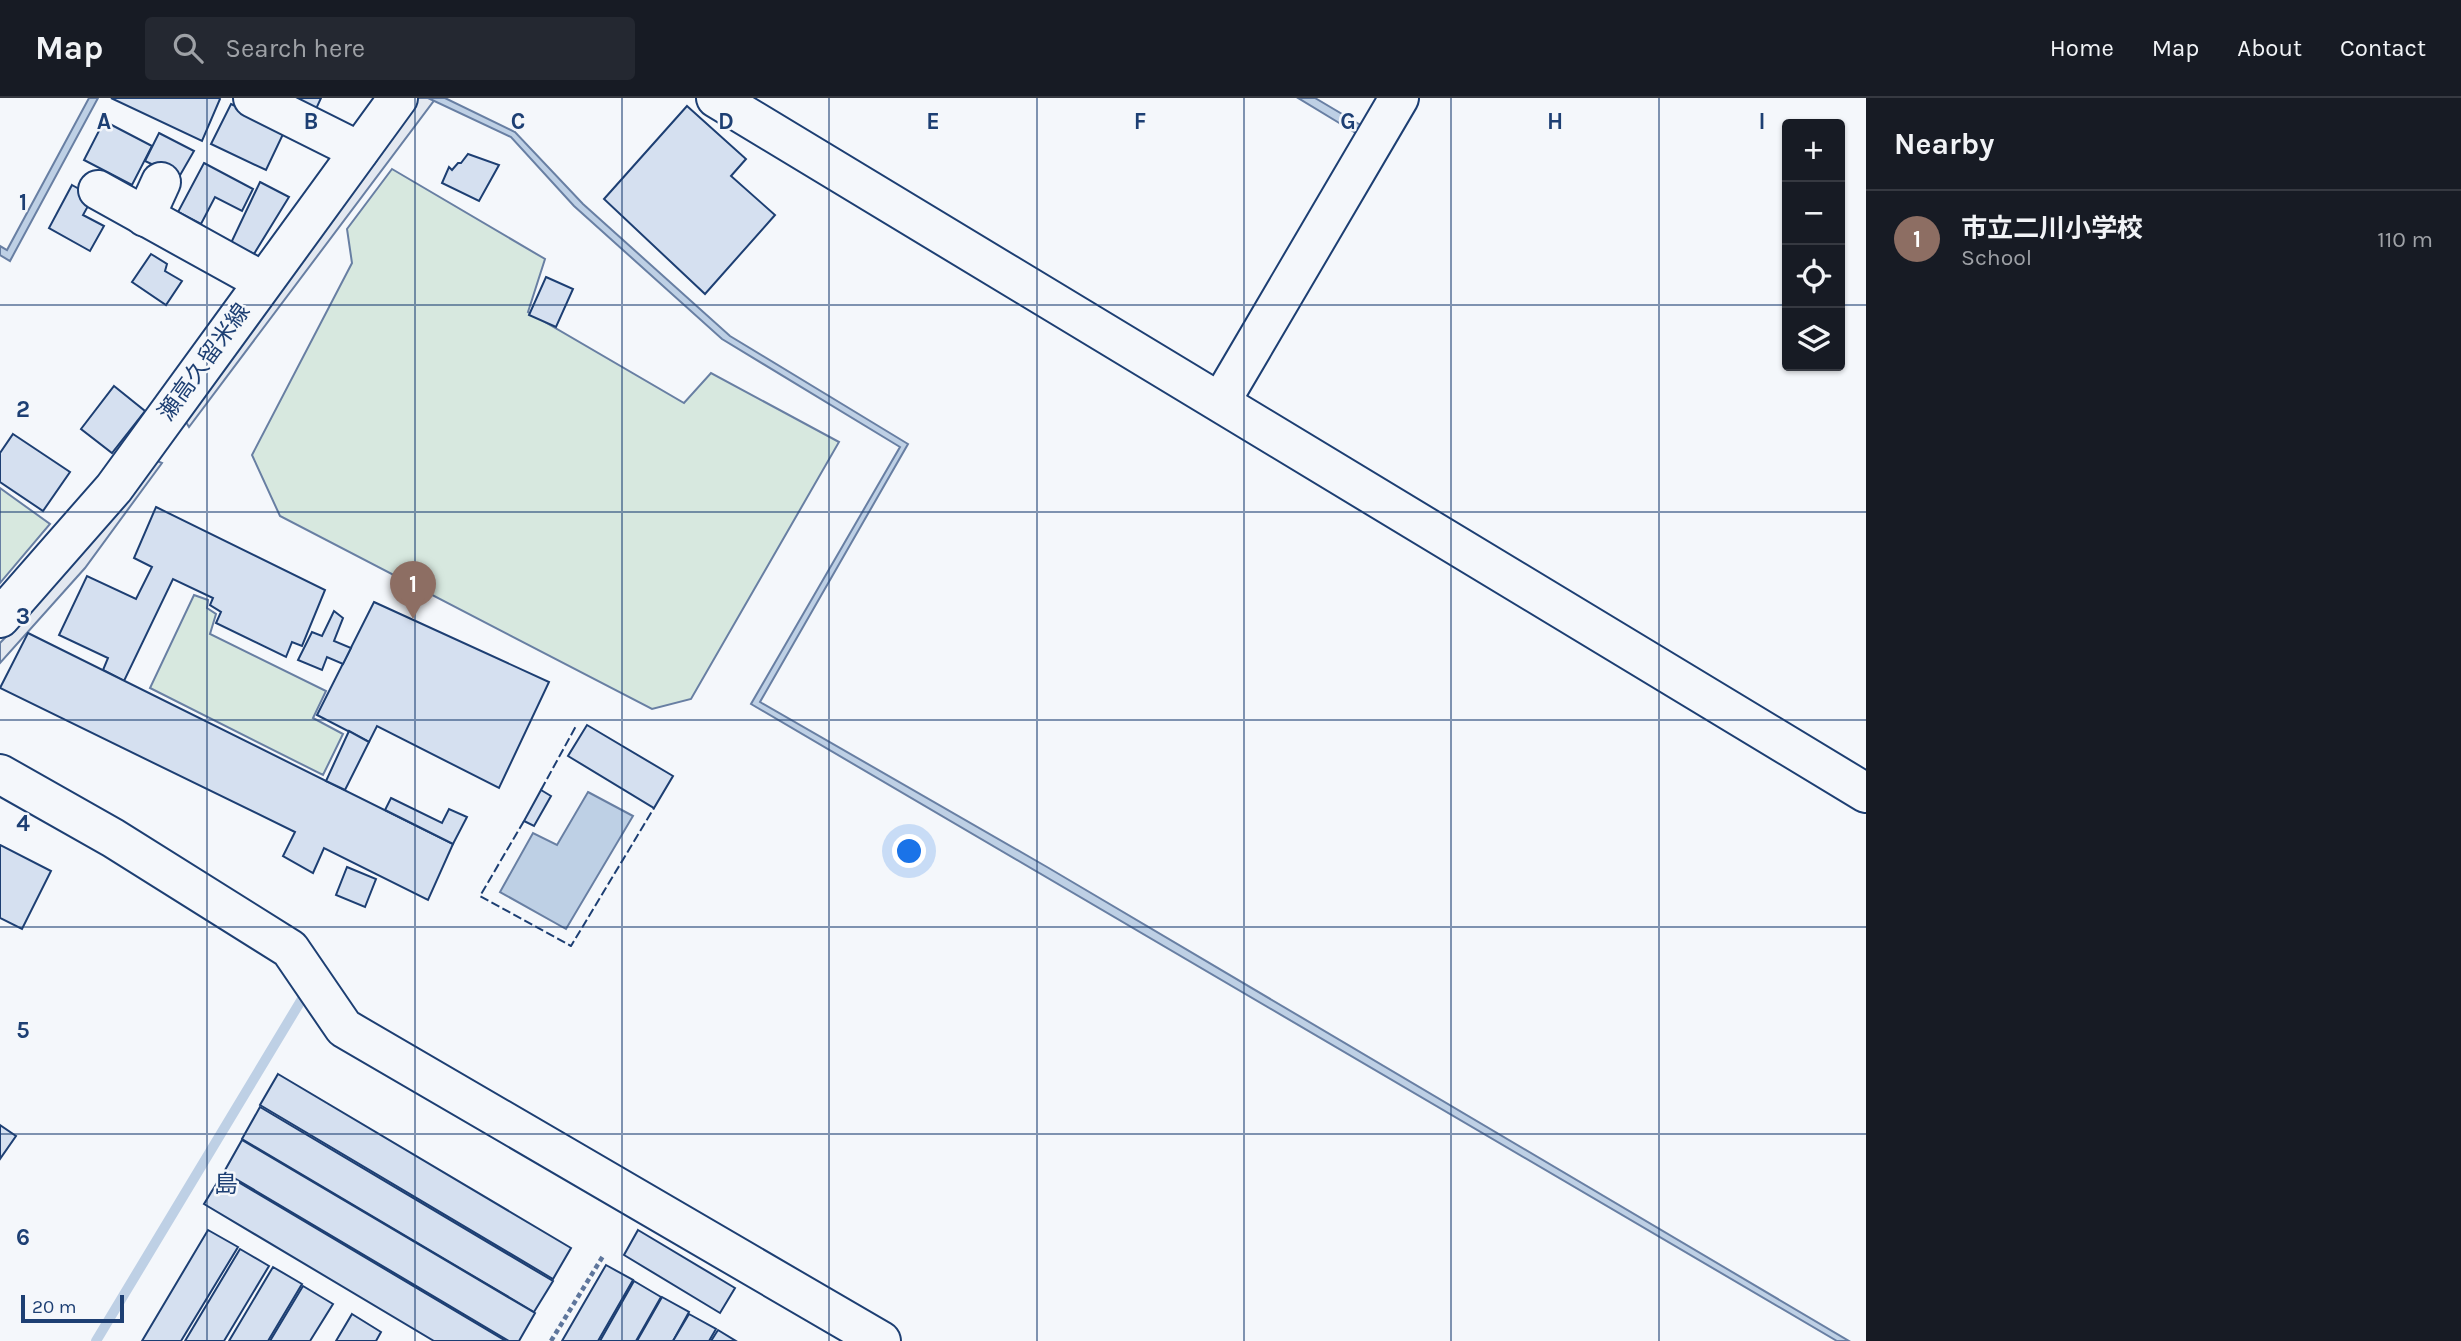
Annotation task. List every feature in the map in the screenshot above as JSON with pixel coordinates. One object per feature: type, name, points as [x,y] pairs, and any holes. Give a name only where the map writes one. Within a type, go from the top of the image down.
[{"type":"street","points":[[253,98],[359,150]]},
{"type":"street","name":"瀬高久留米線","points":[[0,618],[114,488],[262,281],[398,98]]},
{"type":"street","points":[[716,98],[1866,793]]},
{"type":"street","points":[[1221,401],[1399,98]]},
{"type":"street","points":[[145,216],[162,182]]},
{"type":"street","points":[[98,190],[262,281]]},
{"type":"street","points":[[0,774],[113,838],[290,949],[344,1028],[881,1341]]},
{"type":"path","points":[[551,1341],[603,1256]]},
{"type":"shaded area","points":[[418,98],[436,98],[189,427],[186,422]]},
{"type":"shaded area","points":[[392,169],[545,259],[528,312],[684,403],[711,373],[839,442],[691,699],[652,709],[280,516],[252,455],[352,263],[347,229]]},
{"type":"shaded area","points":[[157,461],[162,463],[85,568],[0,663],[0,643],[45,596]]},
{"type":"shaded area","points":[[0,488],[50,524],[0,583]]},
{"type":"shaded area","points":[[194,595],[208,600],[207,608],[216,614],[210,634],[326,691],[313,718],[343,734],[323,775],[150,688]]},
{"type":"water","points":[[89,98],[98,98],[10,261],[0,255],[0,246],[7,250]]},
{"type":"water","points":[[428,98],[445,98],[515,132],[583,204],[730,336],[908,444],[760,702],[1047,867],[1849,1341],[1837,1341],[751,704],[900,447],[722,339],[574,206],[511,137]]},
{"type":"water","points":[[1298,98],[1315,98],[1364,127],[1359,135]]},
{"type":"water","points":[[588,792],[633,816],[566,929],[500,892],[533,833],[557,845]]},
{"type":"building","points":[[111,98],[219,98],[220,99],[202,141]]},
{"type":"building","points":[[292,98],[321,98],[316,109]]},
{"type":"building","points":[[231,104],[285,130],[266,170],[211,144]]},
{"type":"building","points":[[687,106],[746,159],[731,176],[775,215],[705,294],[604,199]]},
{"type":"building","points":[[104,121],[152,146],[132,185],[84,160]]},
{"type":"building","points":[[159,133],[194,151],[179,177],[145,161]]},
{"type":"building","points":[[468,154],[499,165],[479,201],[442,183],[449,167],[452,170]]},
{"type":"building","points":[[204,163],[253,189],[242,211],[215,197],[201,224],[178,212]]},
{"type":"building","points":[[260,182],[289,197],[254,254],[231,243]]},
{"type":"building","points":[[72,185],[93,197],[83,215],[104,226],[90,251],[49,228]]},
{"type":"building","points":[[151,254],[167,264],[165,271],[182,281],[166,305],[132,282]]},
{"type":"building","points":[[546,277],[573,289],[556,327],[529,315]]},
{"type":"building","points":[[114,386],[145,411],[112,453],[81,429]]},
{"type":"building","points":[[13,434],[70,472],[43,511],[0,482],[0,453]]},
{"type":"building","points":[[156,507],[325,590],[302,646],[292,642],[286,657],[216,623],[221,612],[210,605],[213,598],[173,579],[124,681],[103,670],[108,658],[59,635],[87,576],[136,599],[152,567],[134,558]]},
{"type":"building","points":[[374,602],[549,682],[499,788],[377,726],[369,742],[317,715]]},
{"type":"building","points":[[334,611],[343,618],[334,641],[351,648],[343,664],[327,657],[322,670],[298,660],[312,632],[322,636]]},
{"type":"building","points":[[28,633],[453,844],[428,900],[324,848],[313,873],[283,856],[295,832],[0,688]]},
{"type":"building","points":[[587,725],[673,776],[654,808],[568,756]]},
{"type":"building","points":[[349,731],[369,742],[345,790],[326,781]]},
{"type":"building","points":[[541,790],[551,796],[534,826],[524,821]]},
{"type":"building","points":[[391,798],[442,823],[449,809],[467,817],[453,844],[385,810]]},
{"type":"building","points":[[0,845],[51,871],[22,929],[0,918]]},
{"type":"building","points":[[347,867],[376,879],[365,907],[336,895]]},
{"type":"building","points":[[278,1074],[571,1248],[553,1279],[260,1105]]},
{"type":"building","points":[[260,1107],[553,1281],[534,1312],[242,1139]]},
{"type":"building","points":[[0,1125],[16,1136],[0,1159]]},
{"type":"building","points":[[242,1140],[535,1313],[519,1341],[509,1341],[224,1172]]},
{"type":"building","points":[[223,1173],[506,1341],[434,1341],[204,1204]]},
{"type":"building","points":[[208,1230],[238,1247],[181,1341],[142,1341]]},
{"type":"building","points":[[638,1230],[735,1288],[720,1313],[624,1255]]},
{"type":"building","points":[[240,1249],[269,1266],[224,1341],[185,1341]]},
{"type":"building","points":[[606,1265],[633,1280],[598,1341],[562,1341]]},
{"type":"building","points":[[273,1267],[302,1284],[268,1341],[229,1341]]},
{"type":"building","points":[[634,1281],[661,1297],[636,1341],[600,1341]]},
{"type":"building","points":[[303,1286],[333,1304],[310,1341],[270,1341]]},
{"type":"building","points":[[662,1297],[689,1312],[673,1341],[637,1341]]},
{"type":"building","points":[[352,1314],[381,1332],[376,1341],[336,1341]]},
{"type":"building","points":[[689,1314],[716,1329],[709,1341],[673,1341]]},
{"type":"building","points":[[718,1330],[736,1341],[711,1341]]},
{"type":"waterway","points":[[96,1341],[308,989]]},
{"type":"fence","points":[[541,790],[576,726]]},
{"type":"fence","points":[[524,821],[480,896],[571,946],[654,808]]},
{"type":"place","name":"市立二川小学校","points":[[413,619]]},
{"type":"district","name":"島","points":[[226,1184]]}]
